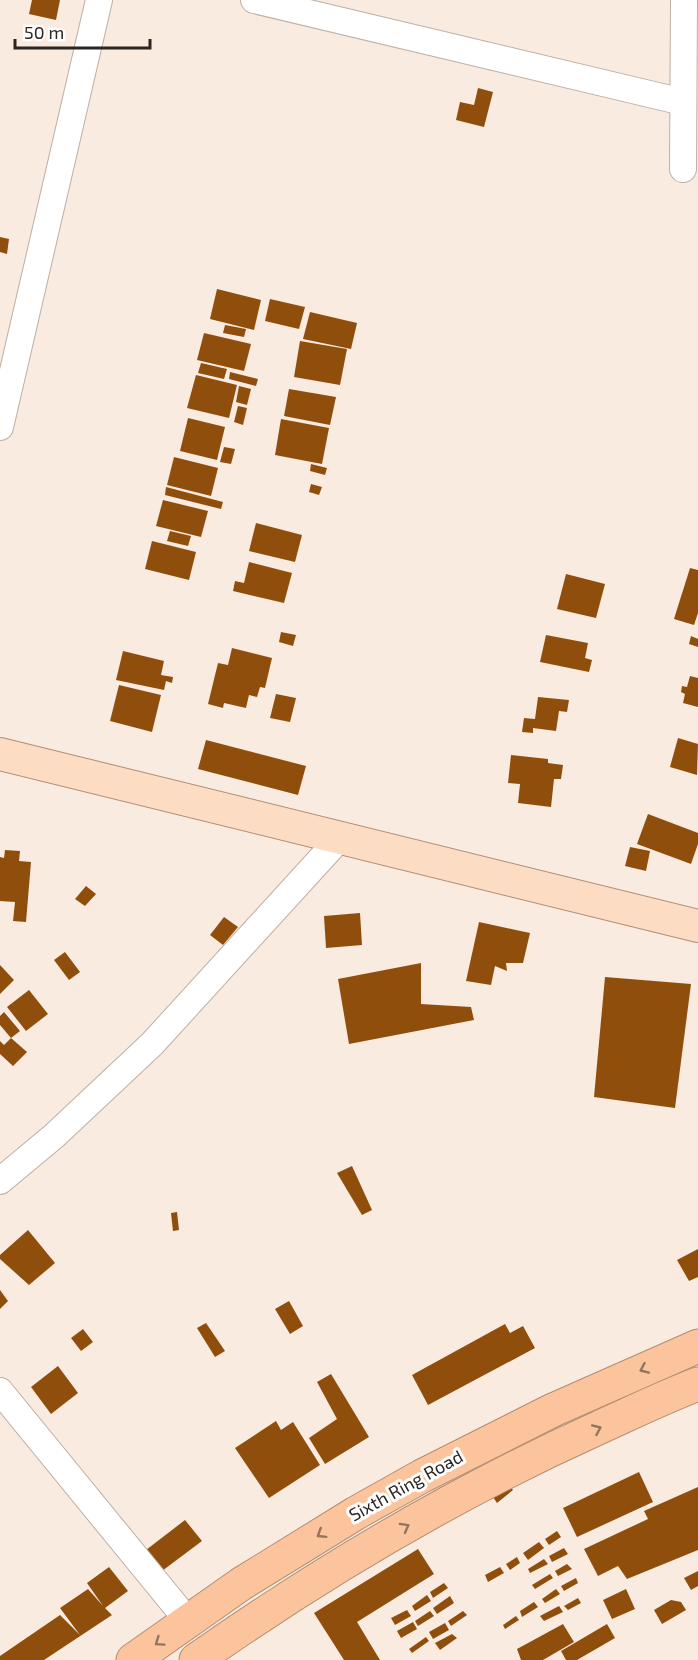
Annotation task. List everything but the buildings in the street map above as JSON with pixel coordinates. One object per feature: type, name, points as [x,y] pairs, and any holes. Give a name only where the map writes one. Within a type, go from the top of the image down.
[{"type":"highway","name":"Sixth Ring Road","points":[[134,1660],[241,1584],[356,1513],[413,1481],[553,1410],[698,1346]]},
{"type":"highway","name":"Sixth Ring Road","points":[[196,1660],[260,1616],[375,1543],[524,1462],[698,1384]]},
{"type":"highway","points":[[553,1410],[567,1442]]},
{"type":"highway","points":[[241,1584],[260,1616]]},
{"type":"main road","points":[[0,754],[698,926]]},
{"type":"street","points":[[0,427],[99,0]]},
{"type":"street","points":[[254,0],[683,102]]},
{"type":"street","points":[[682,169],[684,0]]},
{"type":"street","points":[[0,1180],[54,1136],[152,1044],[340,838]]},
{"type":"street","points":[[0,1391],[188,1622]]}]
